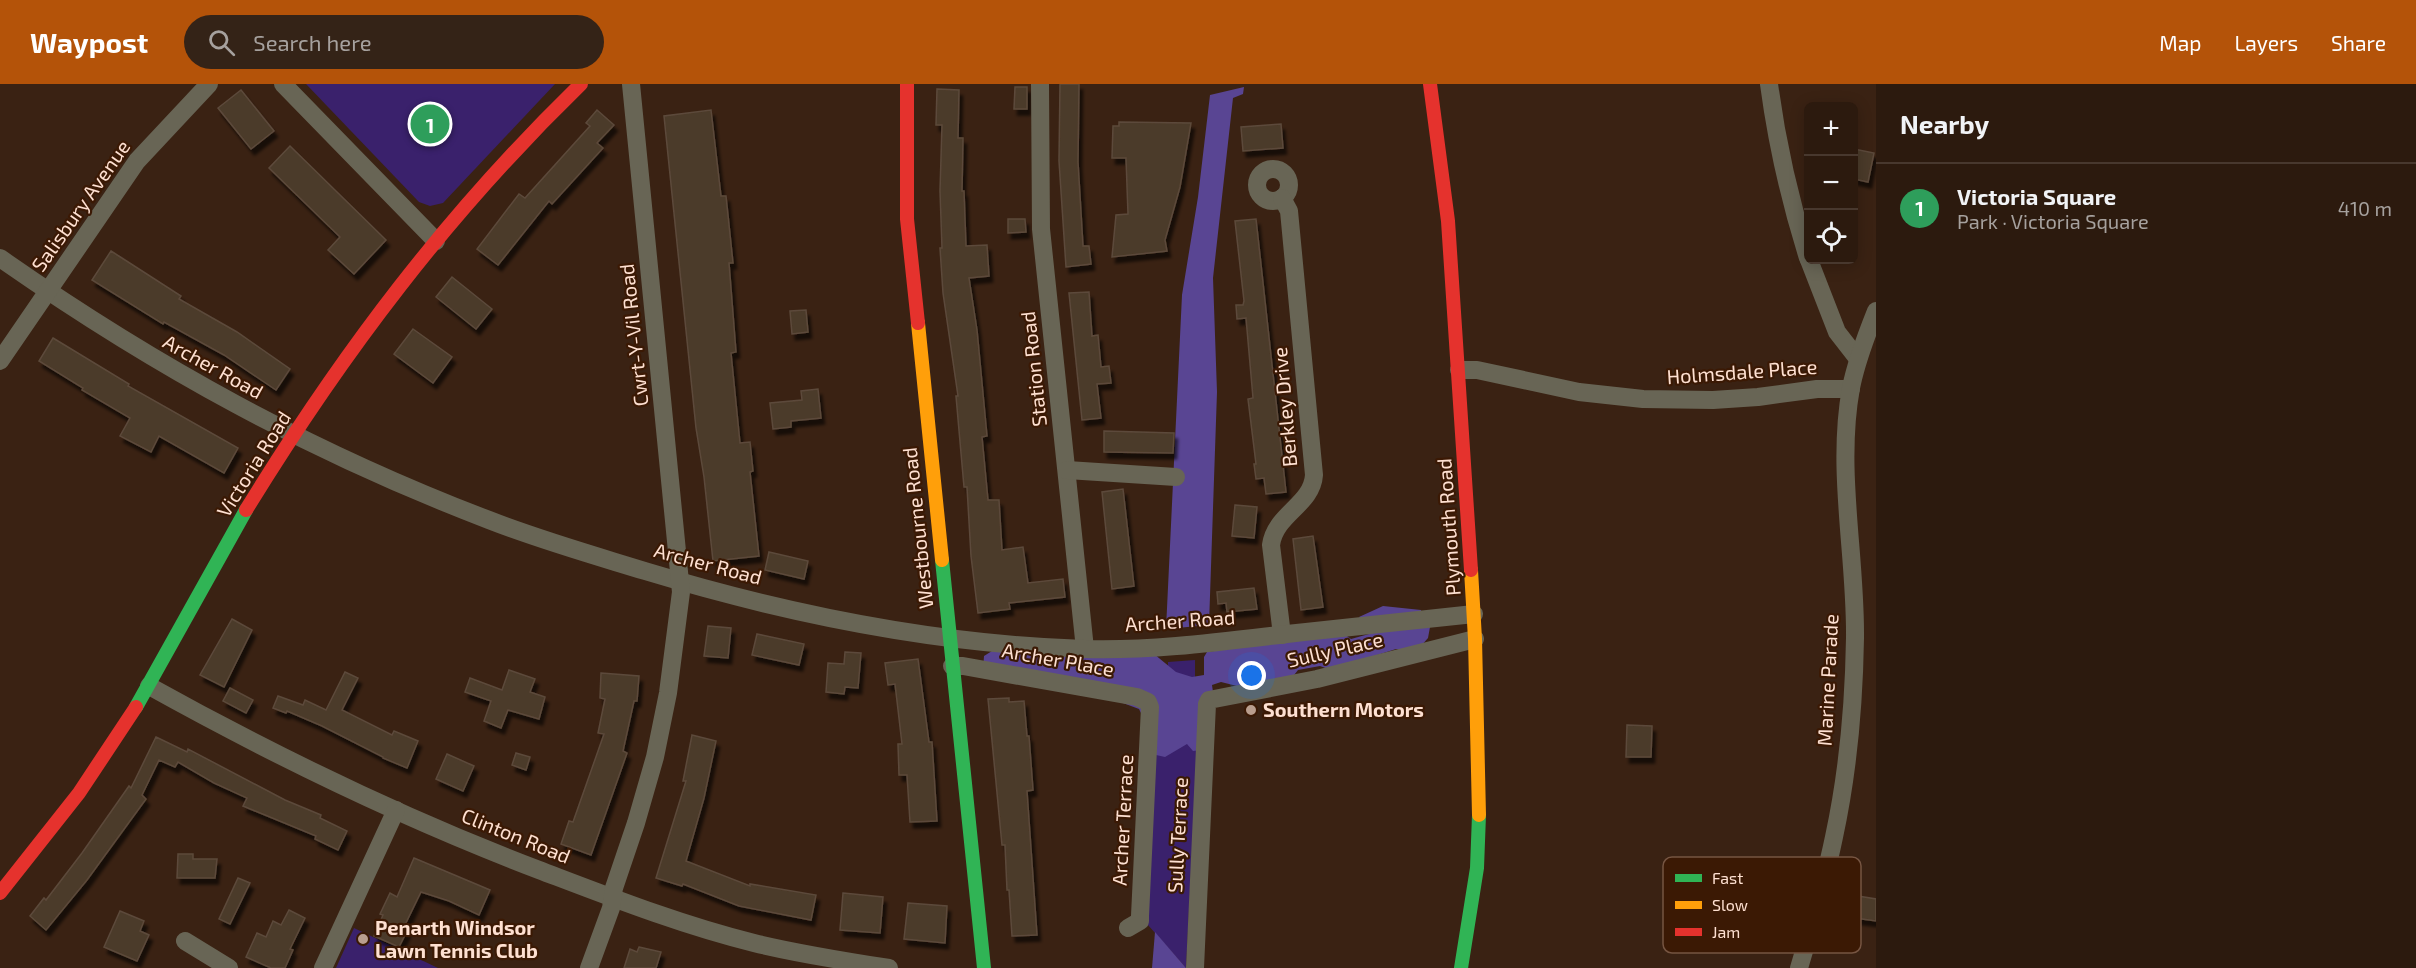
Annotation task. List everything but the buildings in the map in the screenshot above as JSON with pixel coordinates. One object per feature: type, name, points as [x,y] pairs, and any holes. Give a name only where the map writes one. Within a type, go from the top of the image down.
[{"type":"street","name":"Salisbury Avenue","points":[[0,361],[137,161],[208,84]]},
{"type":"street","points":[[283,84],[435,241]]},
{"type":"street","name":"Victoria Road","points":[[0,893],[70,805],[113,745],[149,686],[241,519],[293,436],[388,300],[485,184],[581,84]]},
{"type":"street","name":"Cwrt-Y-Vil Road","points":[[589,968],[647,787],[662,727],[675,654],[681,582],[631,84]]},
{"type":"street","name":"Westbourne Road","points":[[907,84],[907,219],[984,968]]},
{"type":"street","name":"Station Road","points":[[1040,84],[1041,229],[1084,649]]},
{"type":"street","name":"Plymouth Road","points":[[1430,84],[1448,221],[1475,639],[1480,796],[1478,856],[1461,968]]},
{"type":"street","points":[[1770,84],[1775,130],[1787,188],[1804,243]]},
{"type":"street","name":"Berkley Drive","points":[[1282,198],[1289,211],[1314,475],[1310,492],[1276,527],[1272,536],[1271,545],[1282,635]]},
{"type":"street","name":"Archer Road","points":[[0,258],[148,357],[293,436],[379,476],[491,522],[681,582],[730,595],[837,619],[949,638],[1084,649],[1201,645],[1474,614]]},
{"type":"street","points":[[1811,264],[1837,332],[1858,359]]},
{"type":"street","name":"Marine Parade","points":[[1829,857],[1835,835],[1851,705],[1854,608],[1847,453],[1851,389],[1858,359],[1876,311]]},
{"type":"street","name":"Holmsdale Place","points":[[1459,370],[1477,370],[1578,392],[1652,399],[1758,397],[1818,389],[1851,389]]},
{"type":"street","points":[[1067,470],[1176,477]]},
{"type":"street","name":"Sully Place","points":[[1207,704],[1214,698],[1317,679],[1475,639]]},
{"type":"street","name":"Archer Place","points":[[952,666],[963,666],[1137,697],[1148,702],[1150,707]]},
{"type":"street","name":"Clinton Road","points":[[149,686],[273,752],[481,848],[613,898],[724,935],[837,964],[888,968]]},
{"type":"street","name":"Sully Terrace","points":[[1195,968],[1207,704]]},
{"type":"street","name":"Archer Terrace","points":[[1128,928],[1140,921],[1150,707]]},
{"type":"street","points":[[323,968],[396,810]]},
{"type":"street","points":[[185,941],[229,968]]},
{"type":"street","name":"Marine Parade","points":[[1799,968],[1803,953]]},
{"type":"shaded area","points":[[306,84],[555,84],[443,203],[430,206],[419,202]]},
{"type":"shaded area","points":[[1244,87],[1243,94],[1233,98],[1213,278],[1217,392],[1209,625],[1166,629],[1182,295],[1198,197],[1210,95]]},
{"type":"shaded area","points":[[1383,606],[1421,610],[1422,617],[1430,627],[1428,638],[1421,646],[1408,651],[1396,649],[1331,670],[1320,666],[1298,670],[1291,679],[1237,686],[1221,682],[1212,685],[1213,692],[1201,750],[1193,751],[1187,744],[1165,757],[1156,755],[1139,709],[1107,697],[983,670],[984,656],[992,651],[1154,654],[1176,672],[1192,677],[1204,675],[1204,657],[1207,652],[1343,633],[1351,639],[1369,634],[1365,623],[1359,617]]},
{"type":"shaded area","points":[[1195,660],[1195,682],[1200,695],[1186,968],[1148,925],[1158,698],[1168,683],[1168,662]]},
{"type":"shaded area","name":"Penarth Windsor Lawn Tennis Club","points":[[354,928],[438,968],[336,968]]},
{"type":"shaded area","points":[[1155,932],[1186,968],[1152,968]]},
{"type":"traffic: fast","points":[[136,707],[246,510]]},
{"type":"traffic: fast","points":[[942,560],[984,968]]},
{"type":"traffic: fast","points":[[1461,968],[1477,868],[1479,815]]},
{"type":"traffic: slow","points":[[918,323],[942,560]]},
{"type":"traffic: slow","points":[[1471,570],[1479,815]]},
{"type":"traffic: jam","points":[[246,510],[321,395],[400,286],[486,183],[581,84]]},
{"type":"traffic: jam","points":[[907,84],[907,219],[918,323]]},
{"type":"traffic: jam","points":[[1430,84],[1448,221],[1471,570]]},
{"type":"traffic: jam","points":[[0,893],[79,793],[136,707]]},
{"type":"place","name":"Victoria Square","points":[[430,124]]},
{"type":"place","name":"Southern Motors","points":[[1251,710]]},
{"type":"place","name":"Penarth Windsor Lawn Tennis Club","points":[[363,939]]}]
